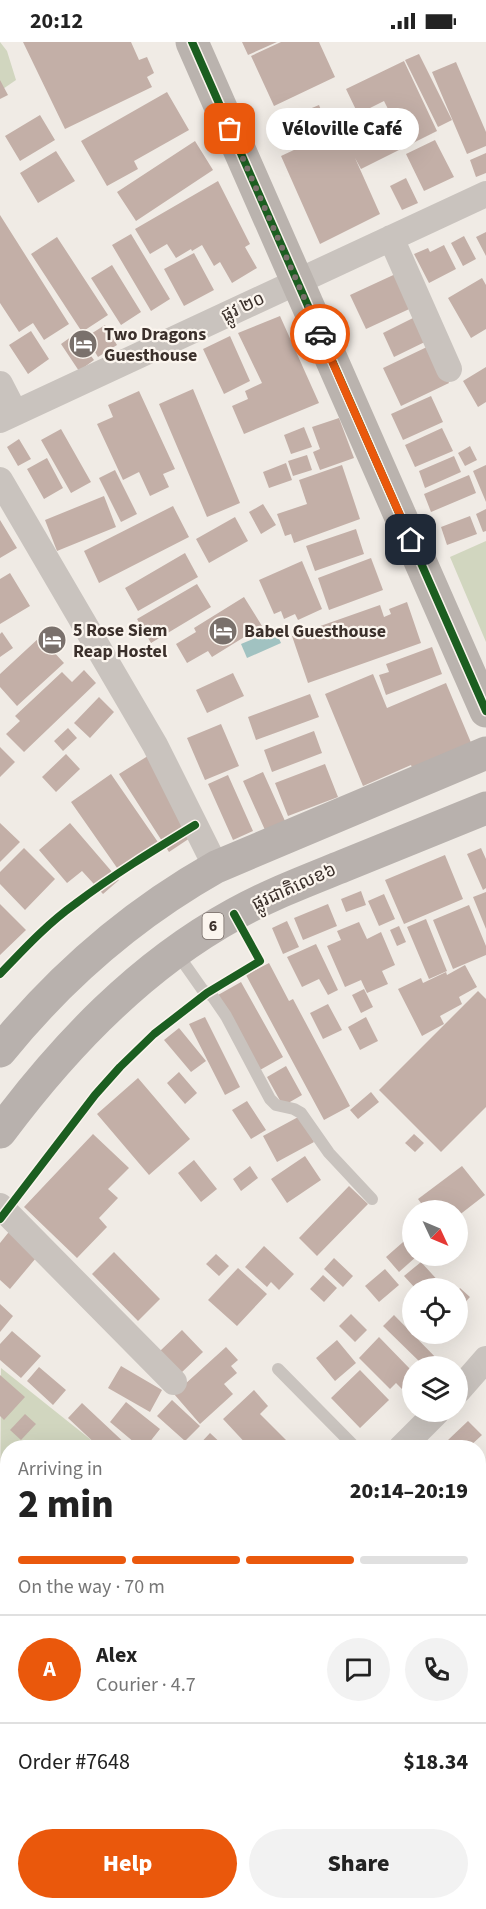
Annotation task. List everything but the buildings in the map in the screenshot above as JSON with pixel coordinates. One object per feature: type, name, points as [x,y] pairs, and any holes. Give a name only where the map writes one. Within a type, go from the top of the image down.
[{"type":"main road","points":[[0,1051],[61,983],[107,940],[146,910],[186,884],[216,867],[486,753]]},
{"type":"main road","name":"ផ្លូវជាតិលេខ៦","points":[[0,1132],[61,1057],[99,1017],[138,980],[175,951],[220,922],[261,900],[486,808]]},
{"type":"street","points":[[192,42],[486,711]]},
{"type":"street","name":"ផ្លូវ ២០","points":[[7,416],[486,194]]},
{"type":"street","points":[[391,238],[448,369]]},
{"type":"street","points":[[0,384],[7,416]]},
{"type":"street","points":[[0,480],[155,746],[216,867]]},
{"type":"street","points":[[0,1206],[174,1382]]},
{"type":"street","points":[[468,1380],[486,1359]]},
{"type":"street","points":[[409,1440],[427,1422]]},
{"type":"lane","points":[[175,951],[202,989],[213,998],[226,1016],[270,1099],[276,1105],[301,1113],[335,1161],[372,1199]]},
{"type":"lane","points":[[278,1369],[348,1440]]},
{"type":"green space","points":[[0,42],[7,51],[16,80],[0,91]]},
{"type":"green space","points":[[486,541],[486,642],[450,557]]},
{"type":"green space","points":[[1,1368],[91,1440],[1,1440]]},
{"type":"water","points":[[275,630],[281,643],[247,658],[241,644]]},
{"type":"cycle path","points":[[192,42],[486,711]]},
{"type":"cycle path","points":[[0,974],[36,937],[89,893],[195,825]]},
{"type":"cycle path","points":[[0,1219],[95,1095],[120,1067],[154,1034],[207,993],[260,961],[234,914]]},
{"type":"way so far","points":[[230,129],[320,334]]},
{"type":"place","name":"Véloville Café","points":[[230,129]]},
{"type":"place","name":"Two Dragons Guesthouse","points":[[83,344]]},
{"type":"place","name":"Babel Guesthouse","points":[[223,631]]},
{"type":"place","name":"5 Rose Siem Reap Hostel","points":[[52,640]]},
{"type":"route","points":[[320,334],[411,540]]}]
